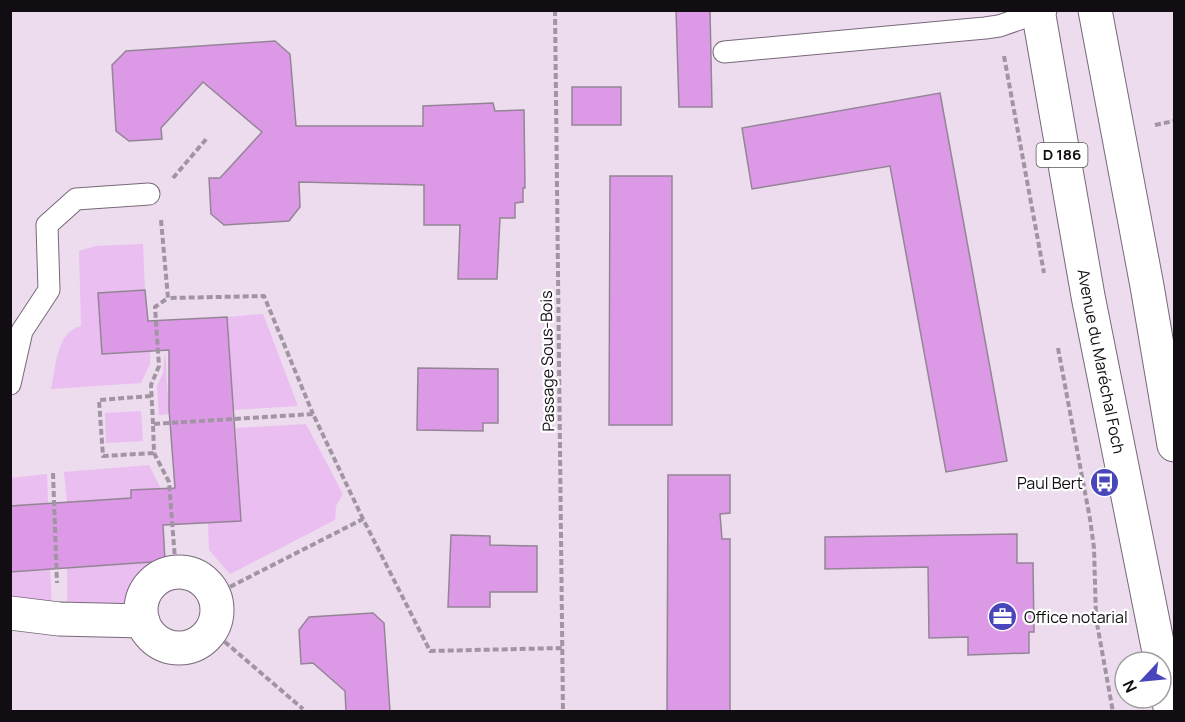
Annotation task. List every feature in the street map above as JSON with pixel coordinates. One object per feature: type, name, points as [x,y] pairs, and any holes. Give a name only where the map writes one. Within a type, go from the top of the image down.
[{"type":"main road","points":[[1095,10],[1147,286],[1174,445]]},
{"type":"main road","name":"Avenue du Maréchal Foch","points":[[1041,11],[1088,296],[1171,711]]},
{"type":"main road","points":[[168,573],[192,574],[203,579],[214,595],[217,613],[211,630],[196,644],[183,648],[170,647],[159,642],[149,632],[143,621],[141,609],[149,587],[157,578],[168,573]]},
{"type":"main road","points":[[10,613],[59,619],[143,621]]},
{"type":"lane","points":[[724,52],[999,26],[1041,11]]},
{"type":"lane","points":[[10,384],[22,331],[49,290],[47,225],[76,199],[154,194]]},
{"type":"path","name":"Passage Sous-Bois","points":[[555,10],[563,711]]},
{"type":"path","points":[[999,26],[1046,285]]},
{"type":"path","points":[[168,298],[154,194],[208,137]]},
{"type":"path","points":[[176,572],[169,482],[154,453],[151,385],[159,366],[155,307],[168,298],[264,296],[312,414],[430,651],[563,648]]},
{"type":"path","points":[[1057,343],[1090,519],[1094,548],[1096,618],[1113,711]]},
{"type":"path","points":[[151,396],[99,400],[103,456],[154,453]]},
{"type":"path","points":[[153,424],[312,414]]},
{"type":"path","points":[[53,473],[59,619]]},
{"type":"path","points":[[214,595],[363,519]]},
{"type":"path","points":[[211,630],[303,709]]},
{"type":"shaded area","points":[[143,244],[145,290],[98,293],[150,351],[150,364],[141,383],[51,389],[62,343],[66,335],[81,326],[79,251],[96,246]]},
{"type":"shaded area","points":[[263,314],[298,406],[233,410],[227,317]]},
{"type":"shaded area","points":[[165,350],[169,414],[159,415],[157,386],[163,373]]},
{"type":"shaded area","points":[[141,411],[143,441],[106,443],[105,413]]},
{"type":"shaded area","points":[[306,424],[343,494],[336,506],[335,520],[230,574],[209,550],[208,523],[241,520],[236,428]]},
{"type":"shaded area","points":[[149,465],[161,489],[131,498],[67,502],[64,472]]},
{"type":"shaded area","points":[[47,474],[48,503],[11,506],[11,478]]},
{"type":"shaded area","points":[[165,561],[134,582],[124,603],[113,608],[67,607],[67,568]]},
{"type":"shaded area","points":[[50,570],[52,604],[11,599],[11,572]]},
{"type":"building","points":[[676,10],[710,10],[712,107],[679,107]]},
{"type":"building","points":[[275,41],[290,54],[296,126],[423,126],[423,106],[493,103],[495,111],[524,110],[525,188],[523,188],[523,202],[515,203],[515,218],[500,218],[497,279],[458,279],[460,225],[424,225],[424,185],[299,182],[300,207],[289,221],[224,225],[211,214],[209,178],[220,178],[262,132],[203,82],[161,128],[162,139],[129,141],[116,131],[112,65],[126,51]]},
{"type":"building","points":[[572,87],[621,87],[621,125],[572,125]]},
{"type":"building","points":[[940,93],[1007,461],[946,472],[890,166],[752,189],[742,128]]},
{"type":"building","points":[[610,176],[672,176],[672,425],[609,425]]},
{"type":"building","points":[[145,290],[148,321],[227,317],[241,521],[163,525],[165,561],[10,572],[10,506],[131,498],[131,490],[175,488],[169,409],[169,350],[102,354],[98,293]]},
{"type":"building","points":[[418,368],[498,369],[498,423],[483,423],[483,431],[417,430]]},
{"type":"building","points":[[668,475],[730,475],[730,513],[720,514],[722,539],[730,539],[730,711],[667,711]]},
{"type":"building","points":[[1017,534],[1017,563],[1033,563],[1034,632],[1029,632],[1029,653],[968,655],[968,637],[929,638],[928,567],[825,569],[825,537]]},
{"type":"building","points":[[451,535],[490,536],[490,545],[537,546],[537,592],[490,592],[490,607],[448,607]]},
{"type":"building","points":[[373,613],[384,623],[390,711],[346,711],[345,691],[313,663],[301,664],[299,630],[309,617]]},
{"type":"place","name":"Paul Bert","points":[[1104,483]]},
{"type":"place","name":"Office notarial","points":[[1003,617]]}]
